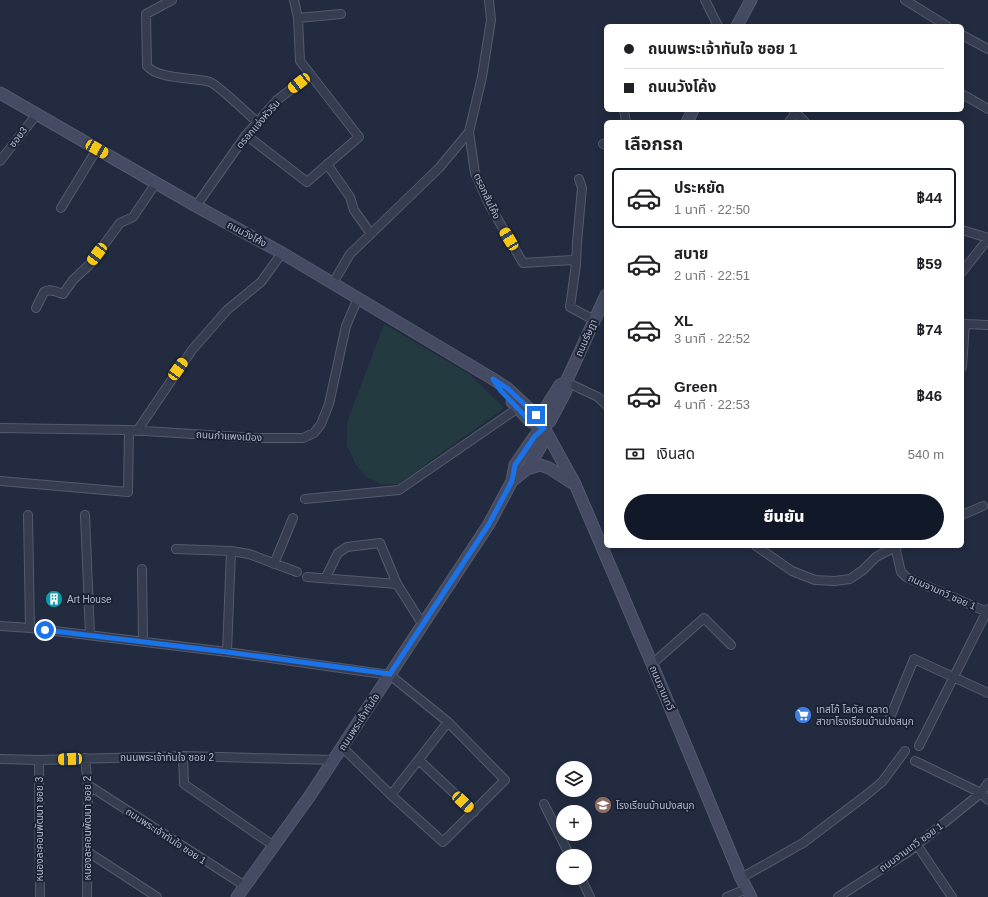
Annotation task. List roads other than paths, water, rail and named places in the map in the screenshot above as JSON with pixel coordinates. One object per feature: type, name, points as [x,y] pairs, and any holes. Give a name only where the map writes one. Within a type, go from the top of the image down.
[{"type":"main road","points":[[738,24],[751,0]]},
{"type":"main road","name":"ถนนวังโค้ง","points":[[0,93],[196,206],[282,253],[493,379],[507,388],[536,415],[544,428]]},
{"type":"main road","name":"ถนนรัษฎา","points":[[544,428],[550,421],[566,391],[566,382],[604,299]]},
{"type":"main road","name":"ถนนวังโค้ง","points":[[493,379],[501,391],[530,421],[544,428]]},
{"type":"main road","name":"ถนนพระเจ้าทันใจ","points":[[512,481],[527,469],[541,446],[544,428]]},
{"type":"main road","name":"ถนนพระเจ้าทันใจ","points":[[237,897],[334,760],[423,625],[489,524],[512,481],[515,465],[535,436],[544,428]]},
{"type":"main road","name":"ถนนจามเทวี","points":[[544,428],[575,484],[748,894]]},
{"type":"main road","points":[[527,469],[540,465],[549,468],[575,484]]},
{"type":"street","points":[[172,0],[146,14],[147,66],[150,70],[176,78],[211,82],[257,122]]},
{"type":"street","points":[[246,135],[307,182],[359,137],[300,61],[298,18],[294,0]]},
{"type":"street","name":"ตรอกสันโค้ง","points":[[489,0],[491,20],[482,77],[469,132],[475,173],[488,204],[523,262],[572,260],[576,264]]},
{"type":"street","points":[[705,0],[717,24]]},
{"type":"street","points":[[905,0],[944,24]]},
{"type":"street","points":[[298,18],[341,14]]},
{"type":"street","points":[[964,36],[988,49]]},
{"type":"street","name":"ตรอกแจ่งหัวริน","points":[[196,206],[246,135],[257,122],[277,100],[310,75]]},
{"type":"street","points":[[964,95],[988,110]]},
{"type":"street","points":[[796,112],[803,120]]},
{"type":"street","name":"ซอย3","points":[[0,161],[37,114]]},
{"type":"street","points":[[333,283],[350,254],[439,168],[469,132]]},
{"type":"street","points":[[61,208],[97,149]]},
{"type":"street","points":[[327,164],[350,197],[354,210],[371,234]]},
{"type":"street","points":[[579,179],[582,188],[576,264],[570,307],[594,320]]},
{"type":"street","points":[[36,308],[44,292],[47,290],[63,294],[65,292],[73,280],[89,264],[120,223],[133,217],[156,183]]},
{"type":"street","points":[[964,231],[988,239],[964,269]]},
{"type":"street","points":[[0,481],[128,492],[133,431],[192,350],[227,310],[261,282],[282,253]]},
{"type":"street","name":"ถนนกำแพงเมือง","points":[[0,428],[133,431],[256,438],[303,438],[314,433],[321,424],[329,404],[346,326],[358,298]]},
{"type":"street","points":[[964,322],[988,325]]},
{"type":"street","points":[[566,382],[602,397]]},
{"type":"street","points":[[305,499],[399,490],[518,408]]},
{"type":"street","points":[[964,514],[983,506]]},
{"type":"street","points":[[85,514],[90,635]]},
{"type":"street","points":[[28,515],[30,628]]},
{"type":"street","points":[[274,564],[293,518]]},
{"type":"street","points":[[326,577],[338,553],[347,547],[380,543],[397,584],[423,625]]},
{"type":"street","points":[[759,548],[792,571],[816,580],[835,581],[850,579],[863,570],[876,557],[892,548]]},
{"type":"street","name":"ถนนจามทวี ซอย 1","points":[[895,548],[901,572],[906,578],[987,610]]},
{"type":"street","points":[[176,549],[231,551],[249,554],[297,572]]},
{"type":"street","points":[[227,652],[231,551]]},
{"type":"street","points":[[142,569],[143,642]]},
{"type":"street","points":[[307,577],[326,577],[397,584]]},
{"type":"street","points":[[919,746],[955,677],[987,610]]},
{"type":"street","points":[[652,664],[704,618],[731,645]]},
{"type":"street","points":[[0,626],[90,635],[390,674],[448,722],[505,780],[443,842],[342,748]]},
{"type":"street","points":[[889,720],[914,659],[988,693]]},
{"type":"street","points":[[391,795],[448,722]]},
{"type":"street","points":[[741,878],[802,843],[871,792],[882,782],[904,751]]},
{"type":"street","points":[[183,756],[184,784],[274,846]]},
{"type":"street","name":"ถนนพระเจ้าทันใจ ซอย 2","points":[[0,759],[39,760],[183,756],[334,760]]},
{"type":"street","name":"หนองละคอนพัฒนา ซอย 2","points":[[85,758],[88,785],[87,897]]},
{"type":"street","name":"หนองละคอนพัฒนา ซอย 3","points":[[39,760],[40,897]]},
{"type":"street","points":[[418,760],[474,812]]},
{"type":"street","points":[[915,761],[981,793],[988,800]]},
{"type":"street","name":"ถนนจามเทวี ซอย 1","points":[[838,897],[917,845],[981,793],[988,783]]},
{"type":"street","name":"ถนนพระเจ้าทันใจ ซอย 1","points":[[88,785],[245,886]]},
{"type":"street","points":[[544,804],[566,849]]},
{"type":"street","points":[[917,845],[952,897]]},
{"type":"street","points":[[88,852],[157,897]]},
{"type":"street","points":[[584,885],[590,897]]},
{"type":"street","points":[[727,897],[748,894]]},
{"type":"place","name":"Art House","points":[[54,599]]},
{"type":"place","name":"เทสโก้ โลตัส ตลาด สาขาโรงเรียนบ้านปงสนุก","points":[[803,715]]},
{"type":"place","name":"โรงเรียนบ้านปงสนุก","points":[[603,805]]}]
